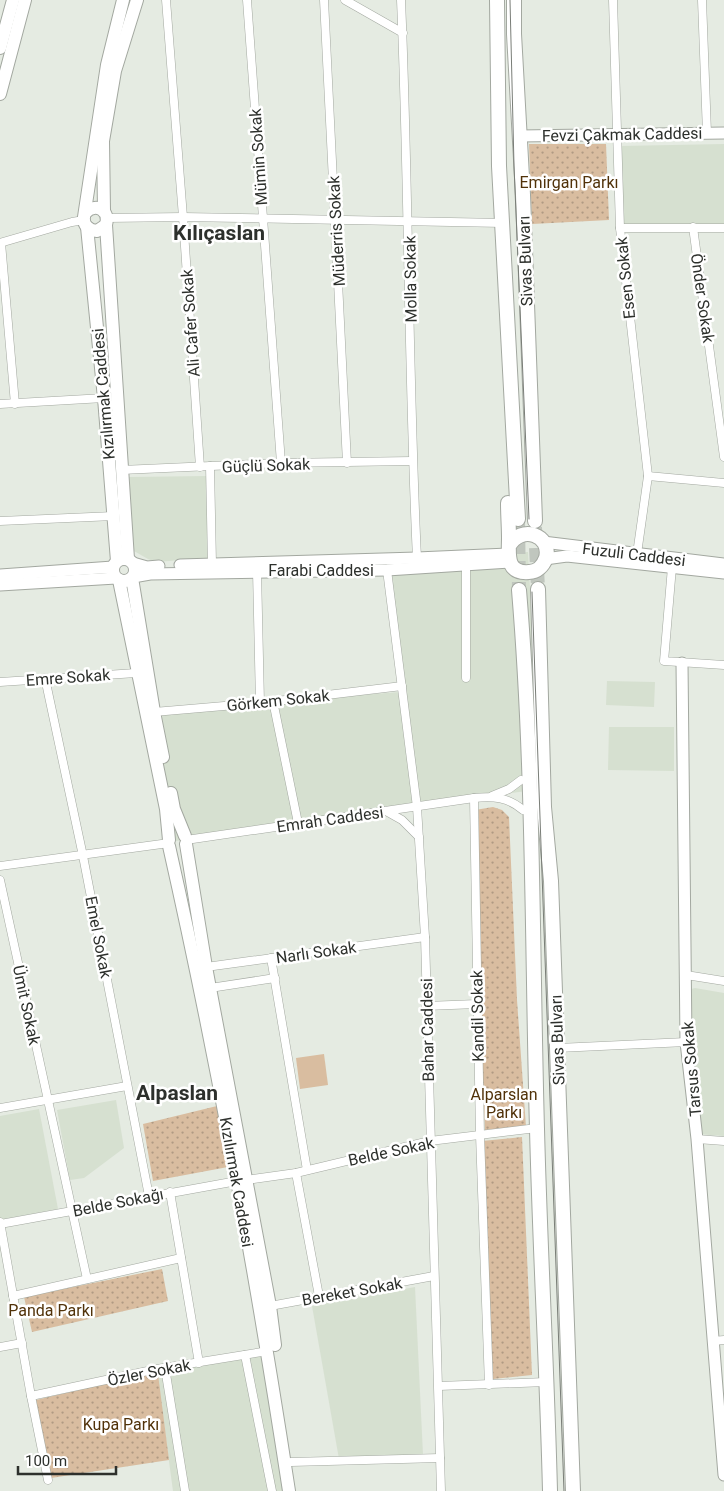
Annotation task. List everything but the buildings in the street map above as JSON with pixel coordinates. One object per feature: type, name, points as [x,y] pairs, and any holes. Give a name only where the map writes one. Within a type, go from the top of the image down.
[{"type":"highway","points":[[490,0],[498,77]]},
{"type":"highway","name":"Sivas Bulvarı","points":[[497,0],[499,166],[518,519]]},
{"type":"highway","name":"Sivas Bulvarı","points":[[514,0],[535,521]]},
{"type":"highway","points":[[517,77],[519,0]]},
{"type":"highway","points":[[503,223],[501,293],[510,557],[523,810],[533,893]]},
{"type":"highway","points":[[525,254],[534,325],[542,541],[546,550],[552,806],[551,881]]},
{"type":"highway","points":[[542,541],[530,534],[521,534],[514,539],[510,557],[519,570],[527,572],[535,571],[545,561]]},
{"type":"highway","name":"Sivas Bulvarı","points":[[538,589],[544,807],[551,881],[573,1491]]},
{"type":"highway","name":"Sivas Bulvarı","points":[[519,590],[525,665],[533,893],[537,1128],[550,1491]]},
{"type":"highway","points":[[572,1475],[580,1491]]},
{"type":"main road","points":[[0,48],[13,0]]},
{"type":"main road","points":[[0,94],[25,0]]},
{"type":"main road","name":"Kızılırmak Caddesi","points":[[123,0],[107,65],[95,138],[85,220],[104,398],[114,516],[174,809],[186,840],[289,1491]]},
{"type":"main road","name":"Kızılırmak Caddesi","points":[[137,0],[115,72],[103,141],[124,570],[136,673],[166,809],[169,843],[270,1306],[290,1462],[296,1491]]},
{"type":"main road","points":[[94,207],[106,218],[97,231],[85,220],[94,207]]},
{"type":"main road","points":[[169,843],[174,850],[178,850],[182,849],[186,840]]},
{"type":"street","name":"Ali Cafer Sokak","points":[[166,0],[200,467]]},
{"type":"street","name":"Mümin Sokak","points":[[247,0],[280,463]]},
{"type":"street","name":"Müderris Sokak","points":[[324,0],[347,463]]},
{"type":"street","points":[[345,0],[403,33]]},
{"type":"street","name":"Molla Sokak","points":[[401,0],[409,222],[412,461],[417,558]]},
{"type":"street","name":"Esen Sokak","points":[[613,0],[620,228],[648,476],[637,554]]},
{"type":"street","points":[[702,0],[706,133]]},
{"type":"street","name":"Fevzi Çakmak Caddesi","points":[[520,136],[724,133]]},
{"type":"street","points":[[106,218],[183,217],[503,223]]},
{"type":"street","points":[[15,404],[0,243],[85,220]]},
{"type":"street","name":"Önder Sokak","points":[[693,227],[724,457]]},
{"type":"street","points":[[620,228],[724,228]]},
{"type":"street","points":[[0,404],[104,398]]},
{"type":"street","name":"Güçlü Sokak","points":[[120,470],[280,463],[412,461]]},
{"type":"street","points":[[210,466],[212,564]]},
{"type":"street","points":[[648,476],[724,483]]},
{"type":"street","points":[[0,521],[114,516]]},
{"type":"street","name":"Fuzuli Caddesi","points":[[542,541],[724,564]]},
{"type":"street","name":"Fuzuli Caddesi","points":[[545,561],[567,556],[724,573]]},
{"type":"street","name":"Farabi Caddesi","points":[[0,575],[212,564],[510,557]]},
{"type":"street","name":"Farabi Caddesi","points":[[0,585],[94,581],[124,570],[150,574],[387,570],[466,565],[510,557]]},
{"type":"street","points":[[466,565],[466,678]]},
{"type":"street","points":[[672,567],[664,661],[724,666]]},
{"type":"street","name":"Bahar Caddesi","points":[[387,570],[418,807],[425,937],[440,1491]]},
{"type":"street","points":[[257,571],[260,703]]},
{"type":"street","name":"Tarsus Sokak","points":[[682,663],[686,1042],[719,1340],[724,1475]]},
{"type":"street","name":"Emre Sokak","points":[[0,682],[136,673]]},
{"type":"street","name":"Emel Sokak","points":[[45,678],[83,856],[149,1196]]},
{"type":"street","name":"Görkem Sokak","points":[[154,712],[260,703],[402,686]]},
{"type":"street","points":[[273,701],[298,823]]},
{"type":"street","points":[[490,796],[509,789],[521,780]]},
{"type":"street","points":[[490,796],[505,799],[523,810]]},
{"type":"street","name":"Emrah Caddesi","points":[[186,840],[490,796]]},
{"type":"street","name":"Kandil Sokak","points":[[474,798],[480,1135],[490,1385]]},
{"type":"street","points":[[386,811],[402,820],[419,837]]},
{"type":"street","points":[[0,866],[169,843]]},
{"type":"street","name":"Ümit Sokak","points":[[0,880],[87,1279]]},
{"type":"street","name":"Narlı Sokak","points":[[206,968],[425,937]]},
{"type":"street","points":[[271,958],[307,1170]]},
{"type":"street","points":[[686,975],[724,981]]},
{"type":"street","points":[[210,988],[275,978]]},
{"type":"street","points":[[426,1006],[477,1004]]},
{"type":"street","points":[[558,1048],[686,1042]]},
{"type":"street","points":[[0,1108],[127,1086]]},
{"type":"street","name":"Belde Sokak","points":[[241,1180],[296,1173],[430,1142],[537,1128]]},
{"type":"street","points":[[697,1138],[724,1141]]},
{"type":"street","points":[[296,1173],[319,1296]]},
{"type":"street","name":"Belde Sokağı","points":[[0,1223],[241,1180]]},
{"type":"street","points":[[170,1192],[199,1363]]},
{"type":"street","points":[[0,1223],[48,1480]]},
{"type":"street","points":[[13,1296],[181,1258]]},
{"type":"street","name":"Bereket Sokak","points":[[270,1306],[434,1276]]},
{"type":"street","points":[[0,1347],[22,1343]]},
{"type":"street","name":"Özler Sokak","points":[[31,1396],[165,1368],[268,1351]]},
{"type":"street","points":[[245,1355],[272,1491]]},
{"type":"street","points":[[165,1368],[185,1491]]},
{"type":"street","points":[[438,1386],[546,1382]]},
{"type":"street","points":[[290,1462],[440,1458]]},
{"type":"shaded area","points":[[724,144],[724,224],[621,225],[620,146]]},
{"type":"shaded area","points":[[207,476],[208,558],[156,562],[134,551],[131,545],[129,477]]},
{"type":"shaded area","points":[[528,552],[541,789],[176,841],[148,711],[400,692],[386,558]]},
{"type":"shaded area","points":[[607,681],[655,682],[654,707],[606,705]]},
{"type":"shaded area","points":[[609,727],[674,727],[674,771],[608,770]]},
{"type":"shaded area","points":[[695,988],[724,993],[724,1136],[697,1134],[687,993]]},
{"type":"shaded area","points":[[116,1100],[124,1148],[84,1178],[70,1180],[57,1110]]},
{"type":"shaded area","points":[[39,1109],[58,1209],[0,1220],[0,1116]]},
{"type":"shaded area","points":[[415,1287],[423,1455],[339,1459],[312,1306]]},
{"type":"shaded area","points":[[264,1351],[294,1491],[173,1491],[156,1365]]},
{"type":"green space","name":"Emirgan Parkı","points":[[529,144],[606,144],[609,220],[532,224]]},
{"type":"green space","name":"Alparslan Parkı","points":[[493,807],[502,810],[509,817],[517,1000],[526,1127],[485,1130],[477,932],[475,810]]},
{"type":"green space","points":[[324,1054],[328,1085],[300,1089],[296,1058]]},
{"type":"green space","points":[[217,1106],[228,1167],[153,1181],[143,1124]]},
{"type":"green space","name":"Alparslan Parkı","points":[[522,1137],[532,1375],[493,1379],[482,1141]]},
{"type":"green space","name":"Panda Parkı","points":[[162,1269],[168,1301],[32,1332],[24,1297]]},
{"type":"green space","name":"Kupa Parkı","points":[[153,1372],[158,1374],[169,1460],[51,1478],[36,1400]]},
{"type":"tunnel","points":[[518,519],[519,590]]},
{"type":"tunnel","points":[[535,527],[538,589]]},
{"type":"tram line","points":[[510,0],[514,166],[529,519]]},
{"type":"tram line","points":[[532,592],[564,1491]]},
{"type":"district","name":"Kılıçaslan","points":[[219,233]]},
{"type":"district","name":"Alpaslan","points":[[177,1093]]}]
